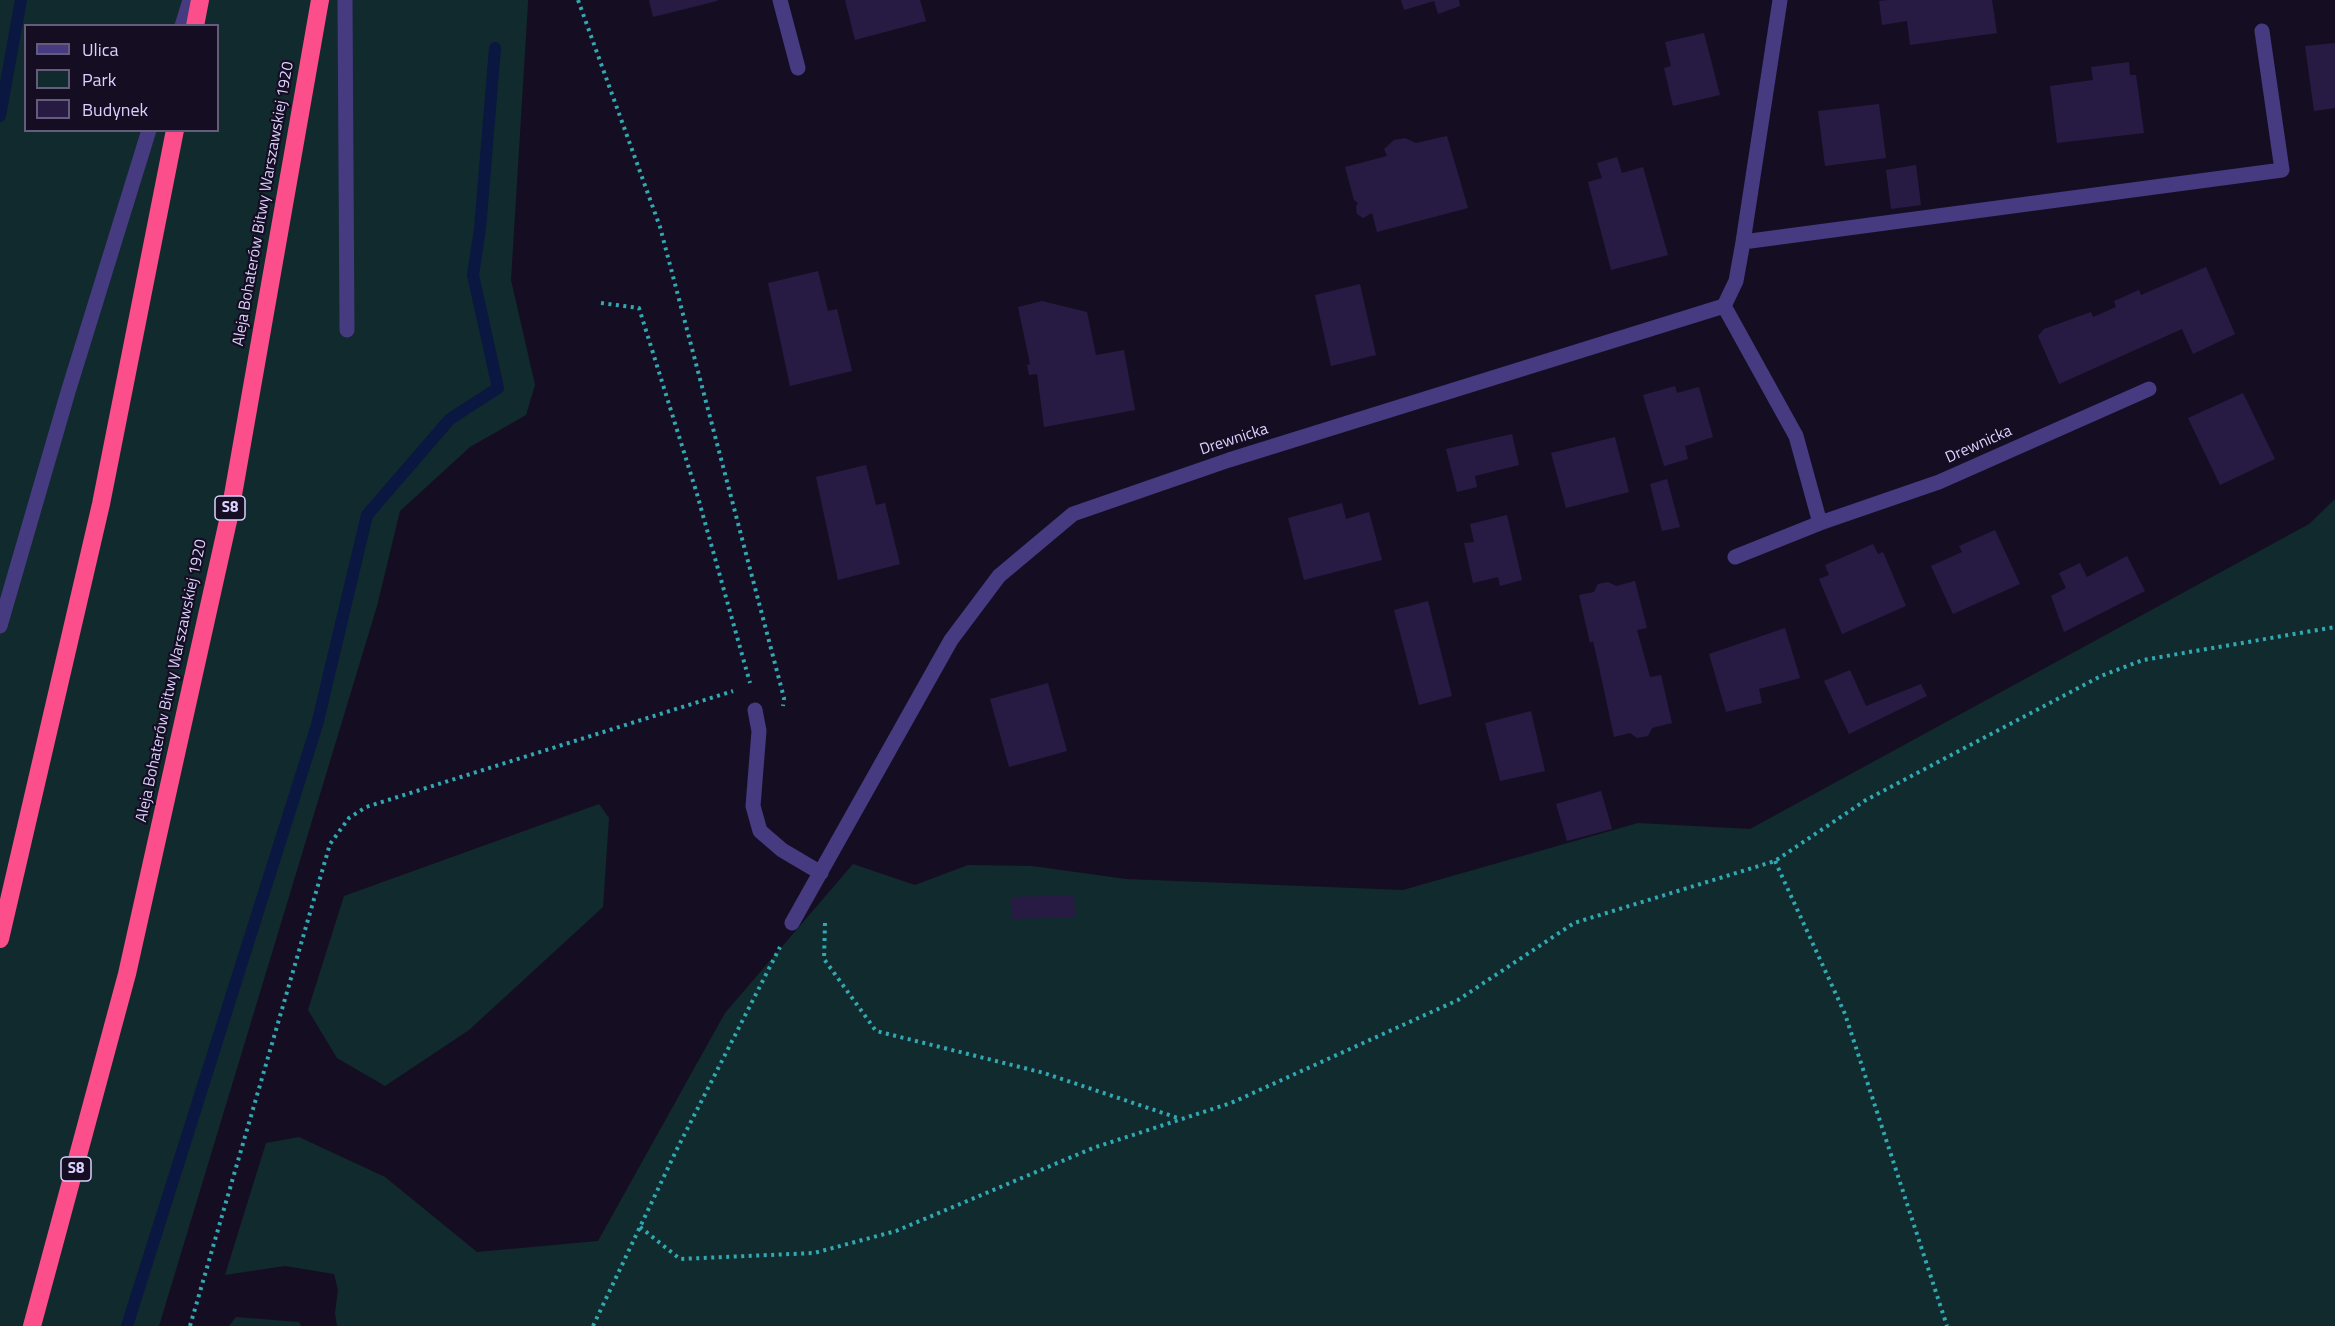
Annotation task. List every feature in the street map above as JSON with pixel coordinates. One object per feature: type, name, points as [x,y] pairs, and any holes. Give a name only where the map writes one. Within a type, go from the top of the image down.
[{"type":"highway","points":[[195,24],[200,0]]},
{"type":"highway","name":"Aleja Bohaterów Bitwy Warszawskiej 1920","points":[[32,1326],[127,974],[230,512],[320,0]]},
{"type":"highway","points":[[0,939],[101,504],[175,132]]},
{"type":"street","points":[[183,24],[190,0]]},
{"type":"street","points":[[345,0],[347,330]]},
{"type":"street","points":[[780,0],[798,68]]},
{"type":"street","points":[[1780,0],[1743,242],[1736,280],[1724,306],[1796,436],[1820,523]]},
{"type":"street","points":[[1743,242],[2282,170],[2262,31]]},
{"type":"street","points":[[0,626],[68,392],[148,132]]},
{"type":"street","name":"Drewnicka","points":[[792,923],[951,640],[999,576],[1073,514],[1229,460],[1724,306]]},
{"type":"street","name":"Drewnicka","points":[[1735,557],[1820,523],[1939,482],[2149,389]]},
{"type":"street","points":[[755,710],[759,731],[753,806],[760,831],[782,850],[821,873]]},
{"type":"path","points":[[578,0],[660,227],[784,698],[782,714],[759,731]]},
{"type":"path","points":[[190,1326],[330,844],[350,818],[366,807],[751,685],[697,494],[639,308],[601,303]]},
{"type":"path","points":[[640,1227],[680,1259],[814,1253],[896,1231],[1093,1149],[1231,1103],[1458,1000],[1574,923],[1775,861],[1866,800],[2101,676],[2143,660],[2335,627]]},
{"type":"path","points":[[1775,861],[1845,1014],[1947,1326]]},
{"type":"path","points":[[821,873],[825,908],[824,959],[876,1031],[1044,1073],[1182,1119]]},
{"type":"path","points":[[593,1326],[792,923]]},
{"type":"green space","points":[[0,0],[528,0],[511,280],[535,385],[526,415],[470,447],[400,511],[377,606],[159,1326],[0,1326]]},
{"type":"green space","points":[[2335,499],[2335,1326],[337,1326],[335,1313],[338,1290],[334,1274],[285,1266],[225,1275],[266,1143],[299,1137],[385,1177],[477,1252],[598,1241],[725,1013],[853,864],[915,885],[968,865],[1032,866],[1126,879],[1403,890],[1638,823],[1750,829],[2309,524]]},
{"type":"green space","points":[[599,804],[609,818],[603,907],[469,1030],[385,1086],[337,1058],[308,1010],[344,896]]},
{"type":"green space","points":[[236,1317],[299,1322],[301,1326],[229,1326]]},
{"type":"building","points":[[649,0],[717,0],[717,1],[653,17]]},
{"type":"building","points":[[845,0],[920,0],[926,21],[855,40]]},
{"type":"building","points":[[1401,0],[1434,0],[1434,1],[1404,10]]},
{"type":"building","points":[[1434,0],[1459,0],[1460,6],[1438,14]]},
{"type":"building","points":[[1992,0],[1997,33],[1910,45],[1907,21],[1882,25],[1879,1]]},
{"type":"building","points":[[1704,33],[1720,95],[1673,106],[1664,68],[1671,66],[1665,42]]},
{"type":"building","points":[[2335,43],[2335,108],[2314,111],[2305,46]]},
{"type":"building","points":[[2129,62],[2130,75],[2136,75],[2144,133],[2057,143],[2050,86],[2093,80],[2091,67]]},
{"type":"building","points":[[1879,104],[1886,158],[1825,166],[1818,111]]},
{"type":"building","points":[[1447,136],[1468,208],[1377,232],[1372,213],[1363,218],[1357,214],[1358,203],[1354,200],[1345,167],[1387,156],[1384,149],[1394,140],[1405,138],[1416,143]]},
{"type":"building","points":[[1617,157],[1622,173],[1643,167],[1668,255],[1611,270],[1588,182],[1602,178],[1597,163]]},
{"type":"building","points":[[1916,165],[1921,205],[1891,209],[1886,170]]},
{"type":"building","points":[[2206,267],[2235,334],[2193,354],[2182,329],[2059,384],[2038,336],[2044,329],[2091,312],[2093,317],[2116,307],[2114,301],[2139,290],[2141,295]]},
{"type":"building","points":[[818,271],[828,311],[837,309],[852,371],[790,386],[768,283]]},
{"type":"building","points":[[1360,284],[1376,355],[1331,366],[1315,295]]},
{"type":"building","points":[[1042,301],[1087,312],[1096,355],[1124,350],[1135,410],[1044,427],[1037,374],[1029,375],[1027,365],[1030,364],[1018,307]]},
{"type":"building","points":[[1675,386],[1677,393],[1699,387],[1713,437],[1685,446],[1688,459],[1664,466],[1643,395]]},
{"type":"building","points":[[2243,393],[2275,459],[2220,485],[2188,418]]},
{"type":"building","points":[[1512,434],[1519,465],[1475,476],[1477,487],[1457,492],[1446,449]]},
{"type":"building","points":[[1615,437],[1629,492],[1566,508],[1551,453]]},
{"type":"building","points":[[866,465],[876,505],[885,503],[900,564],[838,580],[816,477]]},
{"type":"building","points":[[1667,479],[1680,527],[1662,531],[1650,484]]},
{"type":"building","points":[[1342,503],[1346,519],[1369,512],[1382,560],[1304,580],[1288,518]]},
{"type":"building","points":[[1507,515],[1522,580],[1500,586],[1498,577],[1473,583],[1464,543],[1474,542],[1470,524]]},
{"type":"building","points":[[1995,530],[2020,584],[1953,614],[1931,566],[1962,552],[1959,546]]},
{"type":"building","points":[[1873,544],[1878,554],[1883,552],[1906,606],[1842,634],[1819,579],[1829,575],[1825,565]]},
{"type":"building","points":[[2127,556],[2145,591],[2064,632],[2051,596],[2066,588],[2059,573],[2080,563],[2087,577]]},
{"type":"building","points":[[1635,581],[1647,628],[1637,630],[1650,677],[1661,675],[1672,723],[1652,728],[1648,736],[1637,738],[1630,733],[1614,737],[1593,641],[1590,643],[1579,595],[1594,592],[1598,584],[1608,582],[1616,586]]},
{"type":"building","points":[[1428,601],[1452,696],[1419,705],[1394,610]]},
{"type":"building","points":[[1785,628],[1800,678],[1759,689],[1762,703],[1726,712],[1709,654]]},
{"type":"building","points":[[1850,670],[1866,706],[1921,684],[1927,696],[1849,734],[1824,681]]},
{"type":"building","points":[[1048,683],[1067,751],[1009,767],[990,699]]},
{"type":"building","points":[[1531,711],[1545,771],[1500,781],[1485,723]]},
{"type":"building","points":[[1601,791],[1612,829],[1567,841],[1556,804]]},
{"type":"building","points":[[1074,895],[1075,917],[1012,919],[1011,897]]},
{"type":"waterway","points":[[0,116],[21,0]]},
{"type":"waterway","points":[[127,1326],[317,725],[367,515],[450,419],[498,388],[473,275],[480,229],[495,48]]}]
